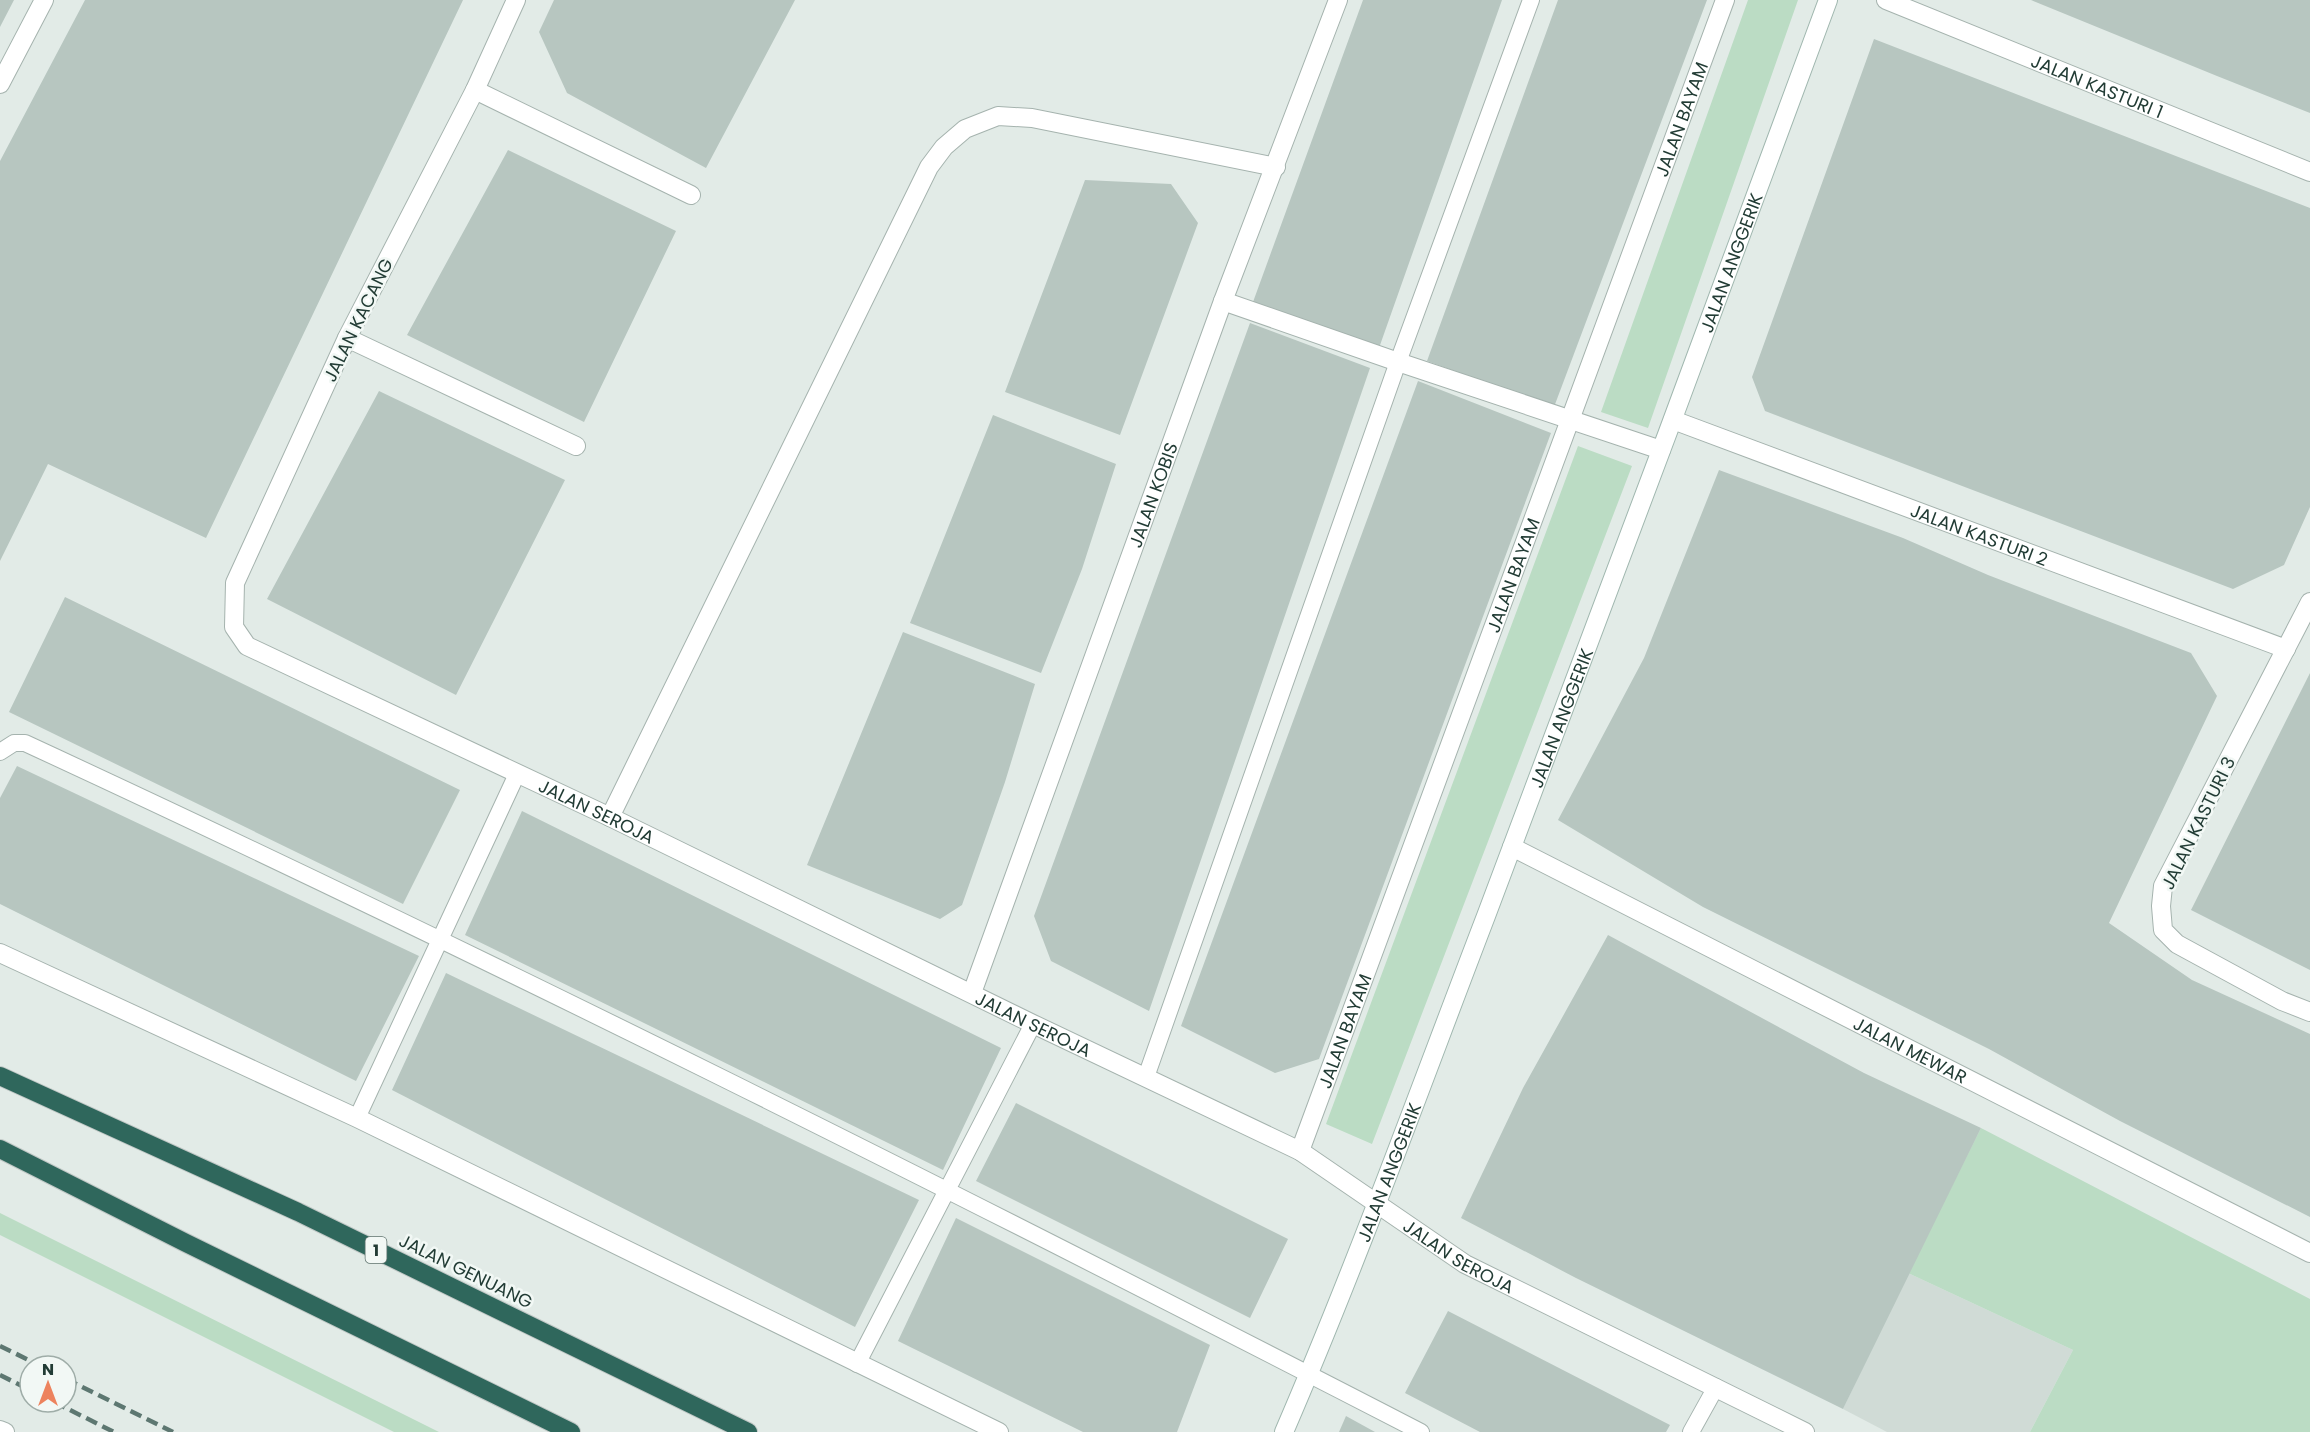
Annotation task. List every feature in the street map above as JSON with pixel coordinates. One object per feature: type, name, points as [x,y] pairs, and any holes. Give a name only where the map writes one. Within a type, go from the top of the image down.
[{"type":"highway","name":"JALAN GENUANG","points":[[0,1076],[298,1212],[748,1432]]},
{"type":"highway","points":[[0,1149],[571,1432]]},
{"type":"street","points":[[0,84],[44,0]]},
{"type":"street","name":"JALAN KACANG","points":[[247,646],[234,627],[235,583],[347,338],[475,90],[516,0]]},
{"type":"street","name":"JALAN KOBIS","points":[[972,993],[1223,301],[1338,0]]},
{"type":"street","name":"JALAN BAYAM","points":[[1300,1151],[1725,0]]},
{"type":"street","name":"JALAN ANGGERIK","points":[[1284,1432],[1376,1203],[1512,847],[1828,0]]},
{"type":"street","name":"JALAN KASTURI 1","points":[[1886,0],[2310,171]]},
{"type":"street","points":[[475,90],[691,195]]},
{"type":"street","points":[[610,817],[929,167],[944,147],[965,129],[998,116],[1032,118],[1276,167]]},
{"type":"street","points":[[1223,301],[1398,363],[1661,450]]},
{"type":"street","points":[[347,338],[576,446]]},
{"type":"street","name":"JALAN KASTURI 2","points":[[1673,420],[2286,649]]},
{"type":"street","name":"JALAN KASTURI 3","points":[[2310,602],[2163,886],[2161,906],[2163,930],[2177,945],[2282,1001],[2310,1012]]},
{"type":"street","name":"JALAN SEROJA","points":[[247,646],[610,817],[1033,1024],[1300,1151],[1465,1264],[1805,1432]]},
{"type":"street","name":"JALAN MEWAR","points":[[1512,847],[2310,1254]]},
{"type":"street","points":[[0,953],[357,1118],[999,1432]]},
{"type":"street","points":[[0,1430],[5,1432]]},
{"type":"lane","points":[[1146,1077],[1398,363],[1531,0]]},
{"type":"lane","points":[[0,752],[14,742],[25,742],[244,844],[948,1190],[1421,1432]]},
{"type":"lane","points":[[357,1118],[518,774]]},
{"type":"lane","points":[[857,1364],[1033,1024]]},
{"type":"lane","points":[[1691,1432],[1716,1387]]},
{"type":"shaded area","points":[[1908,1273],[2073,1350],[2030,1432],[1887,1432],[1843,1409]]},
{"type":"green space","points":[[1748,0],[1798,0],[1648,428],[1601,412]]},
{"type":"green space","points":[[1578,446],[1632,466],[1372,1144],[1326,1124]]},
{"type":"green space","points":[[1981,1128],[2310,1299],[2310,1432],[2030,1432],[2073,1350],[1908,1273]]},
{"type":"green space","points":[[0,1213],[439,1432],[394,1432],[0,1235]]},
{"type":"building","points":[[0,0],[14,0],[0,27]]},
{"type":"building","points":[[85,0],[463,0],[206,538],[48,464],[0,561],[0,161]]},
{"type":"building","points":[[554,0],[795,0],[706,168],[567,93],[539,32]]},
{"type":"building","points":[[1363,0],[1502,0],[1379,348],[1253,302]]},
{"type":"building","points":[[1558,0],[1707,0],[1554,407],[1427,361]]},
{"type":"building","points":[[2031,0],[2310,0],[2310,113],[2217,76]]},
{"type":"building","points":[[1874,39],[2310,208],[2310,507],[2284,565],[2233,589],[1765,411],[1752,377]]},
{"type":"building","points":[[508,150],[676,231],[584,422],[407,335]]},
{"type":"building","points":[[1085,180],[1171,184],[1198,223],[1120,435],[1005,392]]},
{"type":"building","points":[[1250,323],[1370,368],[1149,1011],[1051,961],[1034,916]]},
{"type":"building","points":[[1418,381],[1551,433],[1319,1059],[1275,1073],[1181,1026]]},
{"type":"building","points":[[379,391],[565,480],[456,695],[267,599]]},
{"type":"building","points":[[993,415],[1116,464],[1082,569],[1041,673],[910,623]]},
{"type":"building","points":[[1719,470],[1903,538],[1988,575],[2191,653],[2217,696],[2109,923],[2192,980],[2310,1034],[2310,1217],[2120,1121],[1989,1049],[1703,907],[1558,820],[1644,658]]},
{"type":"building","points":[[65,597],[460,790],[403,904],[9,712]]},
{"type":"building","points":[[903,632],[1035,684],[1005,782],[962,905],[940,919],[807,865]]},
{"type":"building","points":[[2310,673],[2310,970],[2191,910]]},
{"type":"building","points":[[17,766],[419,956],[356,1081],[0,904],[0,798]]},
{"type":"building","points":[[522,811],[1001,1048],[943,1170],[465,935]]},
{"type":"building","points":[[1608,935],[1864,1073],[1981,1128],[1843,1409],[1576,1278],[1461,1218],[1523,1088]]},
{"type":"building","points":[[446,973],[919,1200],[855,1327],[392,1090]]},
{"type":"building","points":[[1016,1103],[1288,1239],[1250,1318],[976,1181]]},
{"type":"building","points":[[956,1218],[1210,1345],[1177,1432],[1083,1432],[898,1341]]},
{"type":"building","points":[[1448,1311],[1670,1425],[1666,1432],[1480,1432],[1405,1393]]},
{"type":"building","points":[[1346,1416],[1375,1432],[1339,1432]]},
{"type":"railway","points":[[0,1346],[18,1355]]},
{"type":"railway","points":[[0,1375],[18,1384]]},
{"type":"railway","points":[[78,1385],[173,1432]]},
{"type":"railway","points":[[78,1414],[114,1432]]}]
